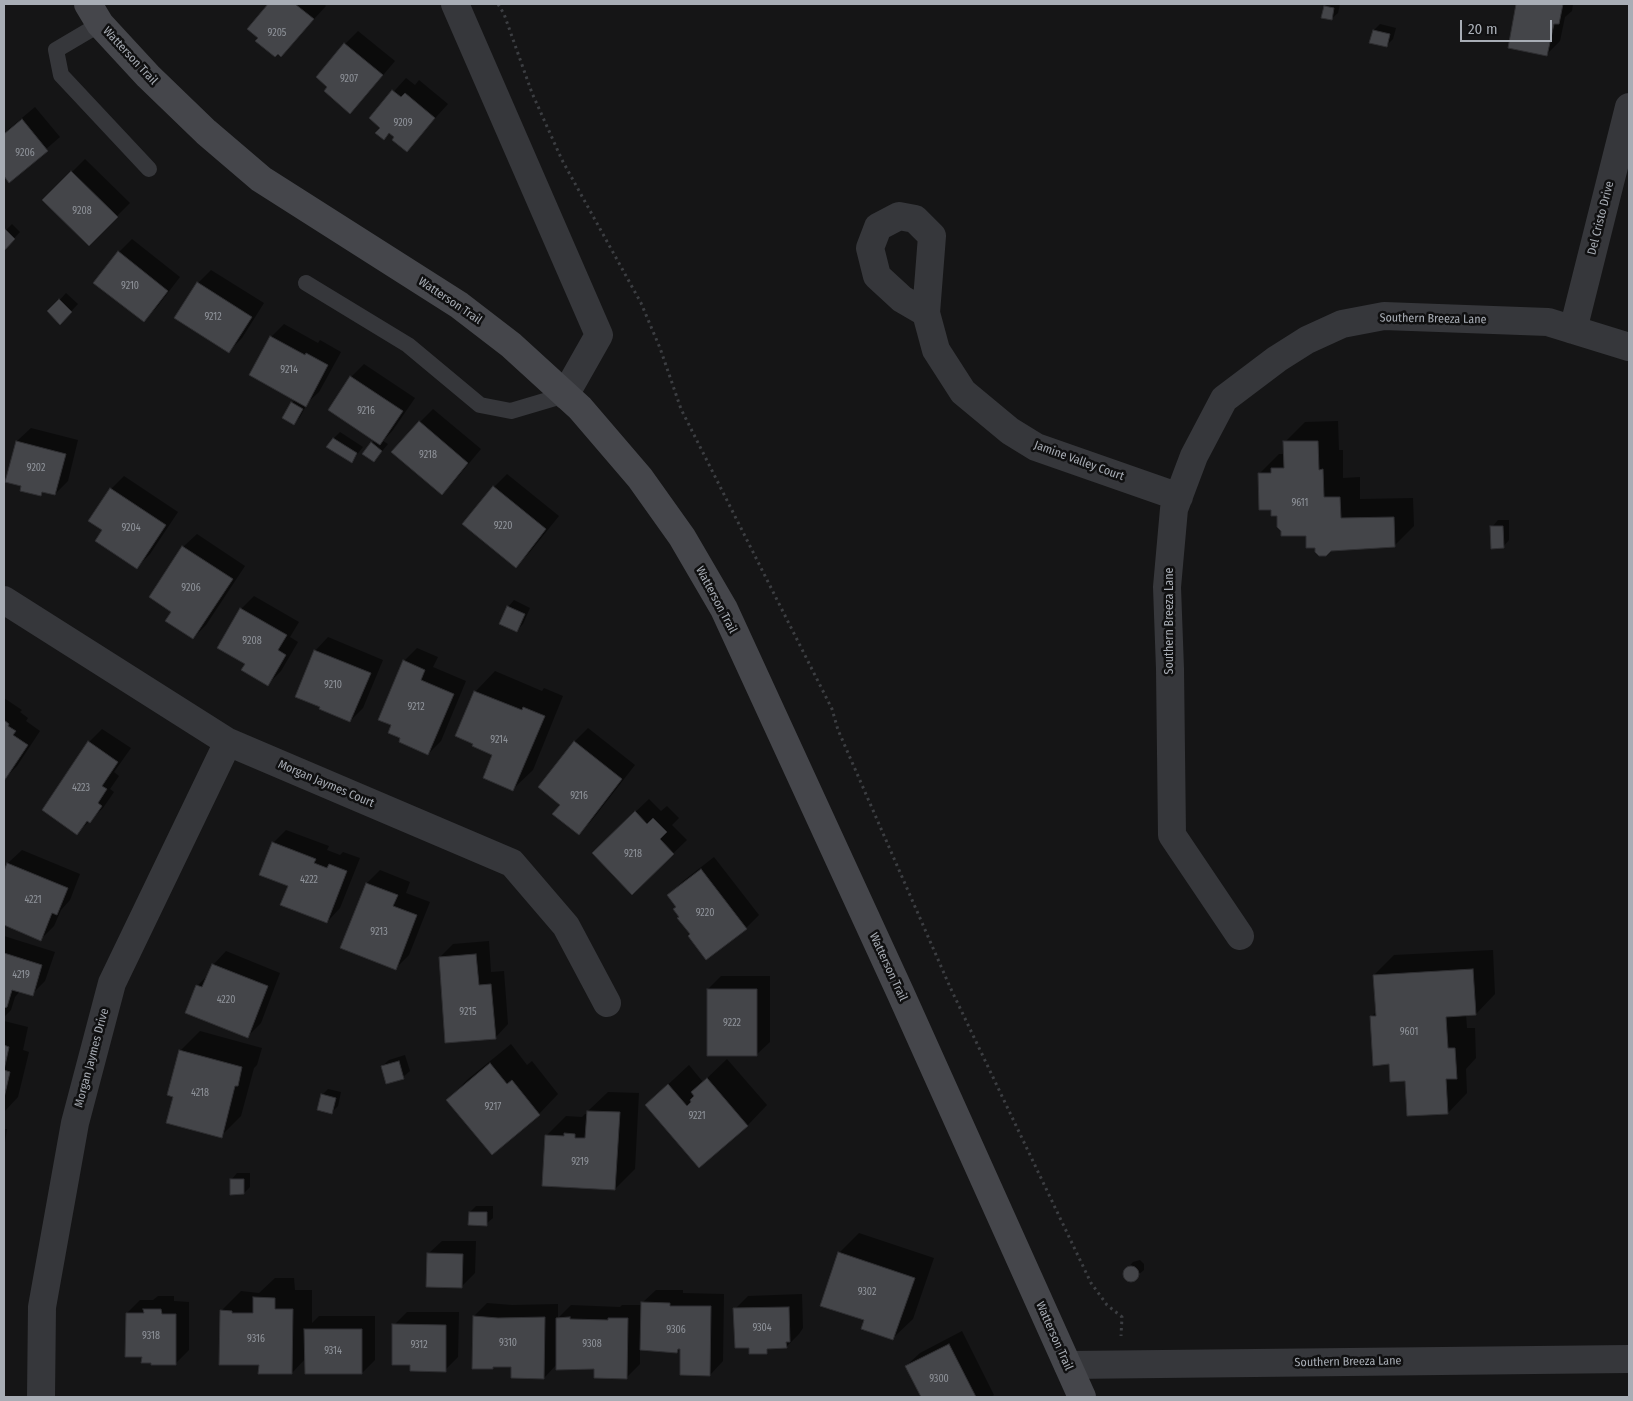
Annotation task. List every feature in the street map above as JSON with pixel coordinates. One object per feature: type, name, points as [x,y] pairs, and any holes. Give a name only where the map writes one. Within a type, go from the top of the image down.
[{"type":"main road","name":"Watterson Trail","points":[[94,14],[148,76],[206,132],[261,179],[459,305],[512,345],[580,408],[640,478],[682,537],[724,609],[900,992],[1082,1397]]},
{"type":"street","points":[[455,4],[599,335],[565,395]]},
{"type":"street","name":"Del Cristo Drive","points":[[1573,330],[1629,107]]},
{"type":"street","name":"Jamine Valley Court","points":[[926,313],[936,350],[963,392],[1010,430],[1036,446],[1063,457],[1179,496]]},
{"type":"street","name":"Southern Breeza Lane","points":[[1240,936],[1172,836],[1167,587],[1174,509],[1194,456],[1224,399],[1277,359],[1307,340],[1342,324],[1384,316],[1548,322],[1629,347]]},
{"type":"street","name":"Morgan Jaymes Court","points":[[4,600],[228,742],[512,863],[566,926],[607,1003]]},
{"type":"street","name":"Morgan Jaymes Drive","points":[[42,1397],[42,1307],[75,1123],[112,983],[228,742]]},
{"type":"street","name":"Southern Breeza Lane","points":[[1068,1365],[1629,1360]]},
{"type":"lane","points":[[94,14],[56,50],[61,75],[149,169]]},
{"type":"lane","points":[[306,283],[408,345],[480,405],[512,411],[565,395]]},
{"type":"path","points":[[498,4],[504,14],[532,93],[562,160],[640,303],[660,348],[681,408],[832,709],[838,730],[950,987],[1091,1284],[1107,1305],[1122,1317],[1120,1364]]},
{"type":"building","points":[[268,4],[295,4],[314,19],[281,57],[278,54],[275,57],[255,41],[258,38],[247,29]]},
{"type":"building","points":[[1516,4],[1563,4],[1559,24],[1554,24],[1547,56],[1508,48]]},
{"type":"building","points":[[1324,6],[1334,8],[1332,20],[1321,18]]},
{"type":"building","points":[[1373,30],[1390,34],[1387,47],[1369,43]]},
{"type":"building","points":[[344,43],[383,75],[350,114],[324,91],[327,87],[316,77]]},
{"type":"building","points":[[392,90],[401,97],[405,93],[435,118],[407,152],[392,140],[394,137],[389,133],[384,140],[375,133],[380,128],[369,118]]},
{"type":"building","points":[[22,119],[48,151],[9,183],[4,176],[4,134]]},
{"type":"building","points":[[71,171],[118,217],[89,246],[42,200]]},
{"type":"building","points":[[4,230],[15,239],[4,251]]},
{"type":"building","points":[[118,251],[168,291],[144,322],[93,283]]},
{"type":"building","points":[[197,282],[252,317],[229,353],[174,318]]},
{"type":"building","points":[[59,299],[72,312],[60,325],[47,311]]},
{"type":"building","points":[[270,336],[328,365],[306,407],[249,375]]},
{"type":"building","points":[[350,376],[403,411],[380,445],[328,410]]},
{"type":"building","points":[[291,402],[303,409],[294,425],[282,418]]},
{"type":"building","points":[[419,421],[468,463],[442,495],[391,452]]},
{"type":"building","points":[[333,438],[357,453],[352,463],[326,447]]},
{"type":"building","points":[[16,441],[66,454],[55,495],[42,492],[41,496],[20,491],[21,486],[5,482]]},
{"type":"building","points":[[1283,441],[1318,441],[1319,470],[1323,469],[1324,497],[1340,497],[1341,518],[1394,517],[1395,547],[1331,551],[1326,556],[1319,556],[1315,552],[1315,548],[1306,548],[1306,536],[1281,536],[1281,531],[1277,527],[1277,516],[1271,516],[1271,510],[1259,510],[1258,473],[1271,473],[1271,468],[1284,468]]},
{"type":"building","points":[[371,442],[382,451],[374,462],[362,454]]},
{"type":"building","points":[[493,486],[546,529],[516,568],[462,524]]},
{"type":"building","points":[[110,488],[166,525],[137,569],[95,541],[102,530],[88,521]]},
{"type":"building","points":[[1490,526],[1503,526],[1504,548],[1491,549]]},
{"type":"building","points":[[182,546],[233,579],[193,639],[165,621],[171,612],[149,597]]},
{"type":"building","points":[[507,606],[525,614],[517,632],[499,624]]},
{"type":"building","points":[[240,608],[287,635],[278,650],[286,655],[268,686],[241,670],[245,664],[217,648]]},
{"type":"building","points":[[314,650],[371,673],[350,722],[295,697]]},
{"type":"building","points":[[403,660],[425,670],[421,680],[454,694],[428,755],[399,742],[400,738],[388,733],[391,725],[378,720]]},
{"type":"building","points":[[474,691],[522,710],[523,707],[545,716],[513,791],[483,778],[492,755],[455,736]]},
{"type":"building","points":[[4,720],[9,724],[8,726],[16,731],[13,735],[28,745],[4,781]]},
{"type":"building","points":[[88,741],[118,762],[102,786],[107,789],[98,803],[102,806],[90,823],[87,821],[77,835],[42,810]]},
{"type":"building","points":[[574,741],[622,779],[579,835],[552,814],[560,805],[538,787]]},
{"type":"building","points":[[635,811],[647,824],[653,818],[667,832],[660,839],[674,854],[632,895],[592,853]]},
{"type":"building","points":[[272,842],[316,859],[314,863],[327,868],[329,864],[347,871],[327,923],[280,905],[288,886],[259,875]]},
{"type":"building","points":[[7,863],[68,888],[57,915],[52,913],[41,941],[4,925],[4,871]]},
{"type":"building","points":[[701,869],[747,929],[706,960],[688,936],[690,934],[677,918],[679,917],[673,909],[676,907],[667,895]]},
{"type":"building","points":[[366,883],[398,895],[393,906],[417,915],[396,970],[340,948]]},
{"type":"building","points":[[4,953],[42,965],[33,996],[12,990],[7,1007],[4,1008]]},
{"type":"building","points":[[476,954],[479,985],[491,984],[496,1039],[445,1043],[439,957]]},
{"type":"building","points":[[212,964],[268,986],[248,1038],[185,1013],[196,985],[202,987]]},
{"type":"building","points":[[1473,969],[1476,1015],[1446,1017],[1448,1048],[1455,1048],[1457,1079],[1446,1079],[1448,1114],[1407,1116],[1405,1081],[1390,1082],[1389,1064],[1373,1066],[1370,1016],[1376,1016],[1373,975]]},
{"type":"building","points":[[707,989],[757,989],[757,1056],[707,1056]]},
{"type":"building","points":[[4,1045],[9,1047],[4,1070]]},
{"type":"building","points":[[179,1050],[242,1067],[238,1086],[235,1086],[222,1138],[166,1123],[173,1097],[167,1095]]},
{"type":"building","points":[[399,1061],[404,1079],[386,1084],[381,1066]]},
{"type":"building","points":[[490,1063],[507,1084],[512,1080],[540,1115],[492,1155],[446,1100]]},
{"type":"building","points":[[4,1070],[10,1072],[4,1098]]},
{"type":"building","points":[[707,1078],[748,1126],[699,1168],[645,1105],[668,1084],[687,1106],[694,1096],[691,1092]]},
{"type":"building","points":[[321,1094],[336,1098],[332,1114],[317,1110]]},
{"type":"building","points":[[587,1111],[620,1112],[615,1190],[542,1186],[545,1135],[564,1136],[564,1133],[575,1134],[575,1138],[585,1138]]},
{"type":"building","points":[[230,1179],[244,1179],[244,1194],[230,1195]]},
{"type":"building","points":[[469,1212],[487,1212],[487,1226],[468,1225]]},
{"type":"building","points":[[838,1252],[915,1278],[893,1340],[861,1329],[864,1320],[820,1306]]},
{"type":"building","points":[[427,1253],[463,1254],[462,1288],[426,1287]]},
{"type":"building","points":[[1131,1266],[1139,1274],[1131,1282],[1123,1274]]},
{"type":"building","points":[[253,1297],[275,1298],[275,1309],[293,1309],[292,1374],[258,1374],[259,1365],[219,1365],[220,1310],[232,1311],[232,1313],[253,1313]]},
{"type":"building","points":[[641,1302],[670,1303],[670,1306],[711,1306],[710,1376],[680,1375],[680,1349],[678,1349],[677,1353],[640,1350]]},
{"type":"building","points":[[789,1307],[790,1342],[786,1342],[787,1348],[767,1349],[767,1354],[749,1354],[749,1348],[735,1348],[733,1308]]},
{"type":"building","points":[[143,1309],[161,1309],[162,1314],[176,1314],[176,1365],[151,1365],[151,1363],[141,1363],[142,1357],[125,1357],[126,1313],[144,1313]]},
{"type":"building","points":[[473,1316],[498,1318],[545,1317],[544,1379],[511,1378],[511,1367],[472,1369]]},
{"type":"building","points":[[570,1317],[570,1319],[608,1320],[608,1318],[628,1318],[627,1379],[594,1378],[594,1369],[556,1370],[556,1318]]},
{"type":"building","points":[[392,1324],[446,1325],[446,1372],[410,1371],[410,1365],[392,1365]]},
{"type":"building","points":[[304,1329],[362,1329],[362,1374],[305,1374]]},
{"type":"building","points":[[949,1344],[976,1397],[921,1397],[905,1366]]}]
